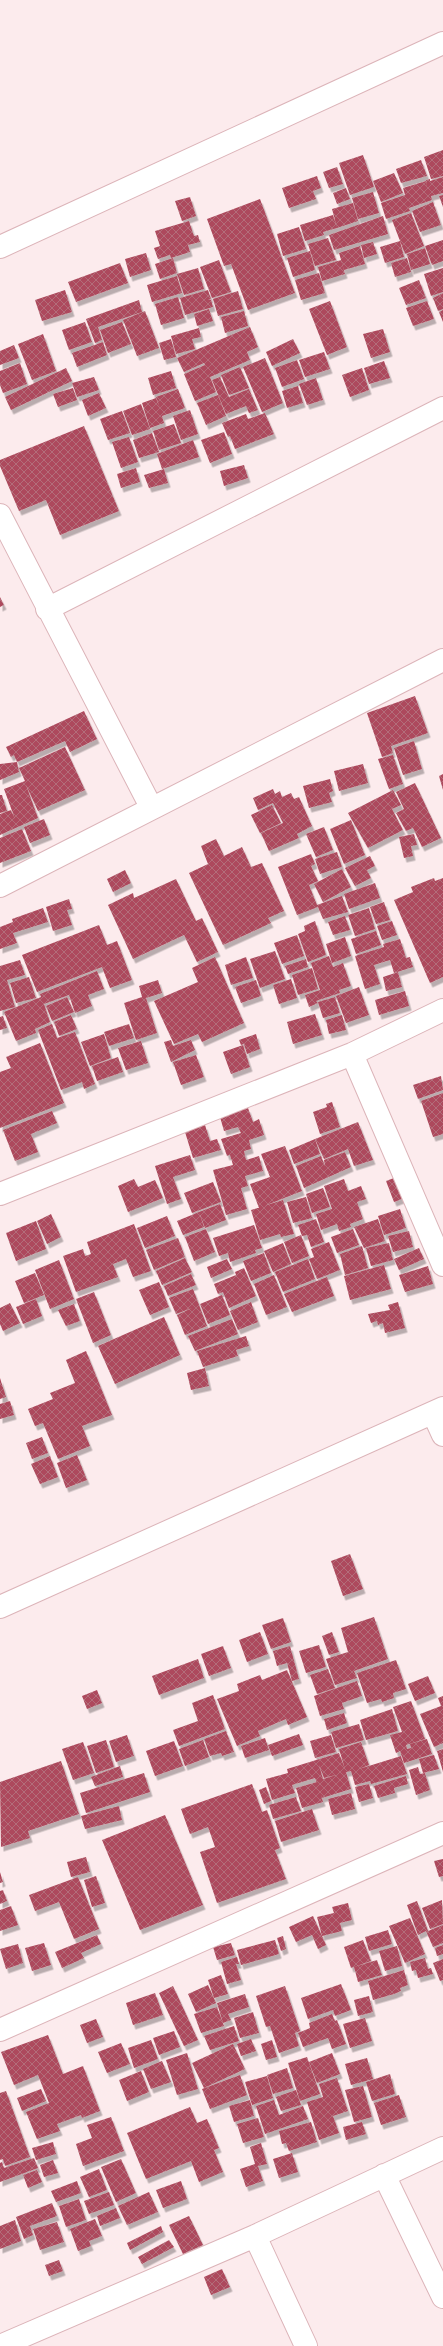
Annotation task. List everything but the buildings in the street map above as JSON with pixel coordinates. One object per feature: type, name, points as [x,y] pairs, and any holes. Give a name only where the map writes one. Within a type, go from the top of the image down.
[{"type":"street","points":[[0,247],[443,43]]},
{"type":"street","points":[[47,609],[443,408]]},
{"type":"street","points":[[0,515],[47,609],[151,807]]},
{"type":"street","points":[[0,886],[151,807],[443,660]]},
{"type":"street","points":[[0,1194],[352,1054],[443,1010]]},
{"type":"street","points":[[352,1054],[443,1265]]},
{"type":"street","points":[[0,1607],[438,1410],[443,1434]]},
{"type":"street","points":[[0,2030],[443,1833]]},
{"type":"street","points":[[0,2346],[255,2236],[443,2148]]},
{"type":"street","points":[[384,2175],[443,2297]]},
{"type":"street","points":[[255,2236],[306,2346]]}]
